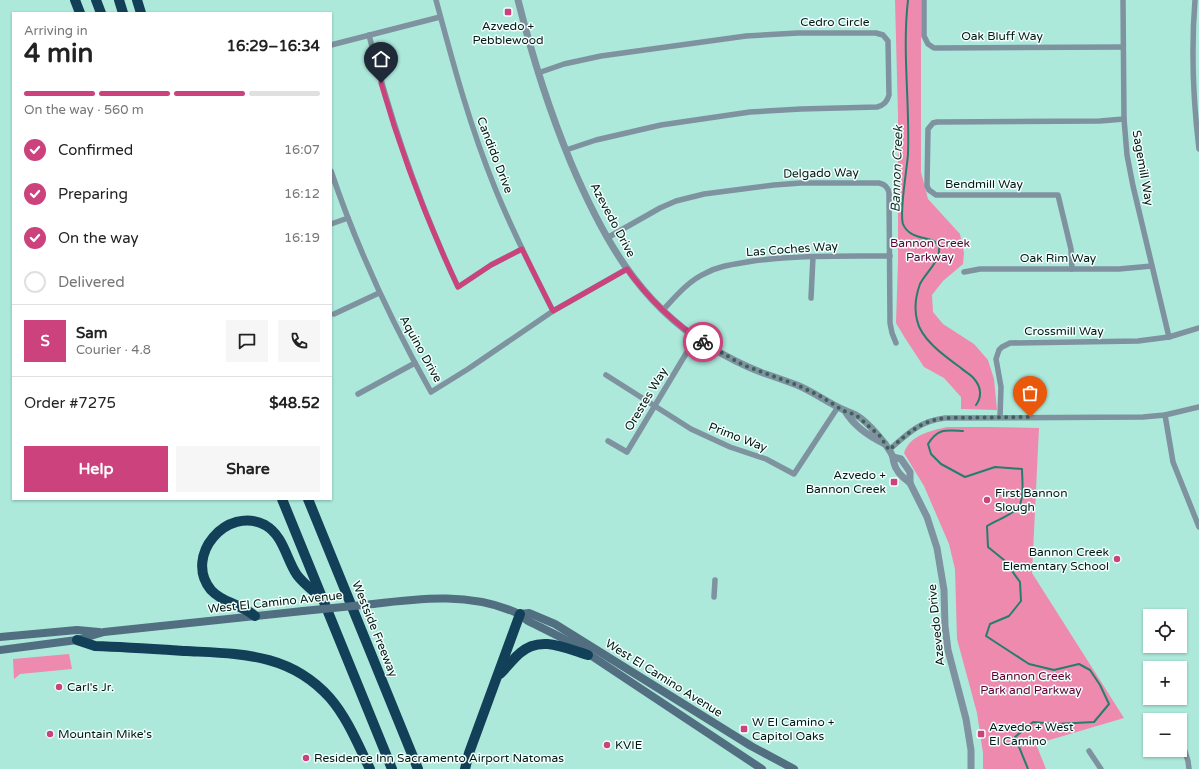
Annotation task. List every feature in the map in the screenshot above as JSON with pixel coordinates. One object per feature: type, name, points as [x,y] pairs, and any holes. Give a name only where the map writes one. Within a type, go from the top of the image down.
[{"type":"highway","points":[[75,0],[80,12]]},
{"type":"highway","points":[[96,0],[100,12]]},
{"type":"highway","points":[[119,0],[123,12]]},
{"type":"highway","points":[[137,0],[141,12]]},
{"type":"highway","points":[[282,500],[392,769]]},
{"type":"highway","name":"Westside Freeway","points":[[308,500],[418,769]]},
{"type":"highway","points":[[255,616],[241,607],[229,603],[217,596],[208,585],[204,574],[202,561],[210,540],[216,534],[234,523],[248,521],[256,522],[270,528],[279,539],[297,575],[322,599]]},
{"type":"highway","points":[[465,769],[471,747],[520,614]]},
{"type":"highway","points":[[77,640],[95,646],[244,654],[272,660],[286,666],[301,674],[319,687],[338,708],[347,721],[370,769]]},
{"type":"highway","points":[[498,677],[520,653],[526,648],[536,645],[548,643],[588,655]]},
{"type":"main road","name":"West El Camino Avenue","points":[[0,637],[77,630],[104,632],[419,599],[466,600],[495,606],[520,614],[527,620],[556,634],[762,769]]},
{"type":"main road","name":"West El Camino Avenue","points":[[520,614],[529,613],[555,624],[745,743],[794,769]]},
{"type":"main road","name":"West El Camino Avenue","points":[[0,650],[77,640],[104,632]]},
{"type":"street","name":"Candido Drive","points":[[436,0],[457,79],[478,145],[522,249],[553,311]]},
{"type":"street","name":"Azevedo Drive","points":[[518,0],[538,73],[566,150],[607,238],[627,269],[647,294],[663,310],[696,337],[724,355],[743,365],[797,385],[841,409],[856,415],[880,436],[893,457],[901,460],[910,472],[910,483],[927,517],[938,554],[944,590],[945,626],[948,650],[966,719],[971,750],[971,769]]},
{"type":"street","name":"Oak Bluff Way","points":[[924,0],[924,36],[925,41],[932,47],[1123,47]]},
{"type":"street","name":"Sagemill Way","points":[[1123,0],[1124,119],[1127,155],[1132,186],[1169,337]]},
{"type":"street","points":[[1195,0],[1192,62],[1195,118],[1199,149]]},
{"type":"street","points":[[332,45],[440,17]]},
{"type":"street","name":"Cedro Circle","points":[[538,73],[570,63],[601,56],[775,34],[876,32],[883,35],[888,41],[889,95],[887,100],[881,106],[750,112],[661,125],[596,140],[566,150]]},
{"type":"street","points":[[369,35],[387,103],[406,163],[429,222],[458,287],[491,265],[522,249]]},
{"type":"street","name":"Bendmill Way","points":[[1072,268],[1071,249],[1058,195],[936,195],[929,190],[927,186],[928,130],[933,123],[937,122],[1100,121],[1124,119]]},
{"type":"street","name":"Aquino Drive","points":[[332,174],[348,218],[379,293],[431,392],[468,369],[553,311],[627,269]]},
{"type":"street","name":"Delgado Way","points":[[607,238],[660,208],[676,201],[704,194],[801,183],[878,183],[885,186],[890,193],[890,323],[896,343]]},
{"type":"street","points":[[332,224],[348,218]]},
{"type":"street","points":[[811,298],[813,256]]},
{"type":"street","name":"Las Coches Way","points":[[663,310],[689,283],[716,268],[770,259],[813,256],[890,256]]},
{"type":"street","name":"Oak Rim Way","points":[[964,272],[980,269],[1126,268],[1152,266]]},
{"type":"street","points":[[334,314],[379,293]]},
{"type":"street","name":"Crossmill Way","points":[[1000,417],[1001,387],[996,359],[999,350],[1010,343],[1127,342],[1169,337],[1199,328]]},
{"type":"street","name":"Orestes Way","points":[[608,441],[627,452],[696,337]]},
{"type":"street","points":[[358,394],[415,363]]},
{"type":"street","name":"Primo Way","points":[[606,375],[654,407],[691,429],[710,439],[766,459],[794,474],[841,409]]},
{"type":"street","points":[[887,447],[920,425],[936,419],[1000,417],[1134,417],[1165,415],[1199,407]]},
{"type":"street","points":[[1165,415],[1173,462],[1199,527]]},
{"type":"street","points":[[714,580],[714,597]]},
{"type":"street","points":[[1089,751],[1101,769]]},
{"type":"street","points":[[1186,757],[1189,769]]},
{"type":"green space","name":"Bannon Creek Parkway","points":[[895,0],[921,0],[921,172],[928,199],[960,234],[964,253],[963,264],[943,281],[932,295],[933,312],[943,324],[974,344],[988,360],[994,379],[997,410],[961,409],[961,397],[944,378],[924,367],[896,323],[898,261],[898,115]]},
{"type":"green space","name":"Bannon Creek Park and Parkway","points":[[947,427],[1039,428],[1032,573],[1124,718],[1036,744],[1046,769],[983,769],[983,753],[977,713],[957,639],[955,569],[949,544],[924,486],[904,453],[911,442],[916,438],[928,432]]},
{"type":"green space","points":[[69,654],[72,669],[20,674],[14,679],[13,659]]},
{"type":"waterway","name":"Bannon Creek","points":[[908,0],[906,19],[908,154],[902,218],[906,230],[911,234],[933,241],[937,243],[939,247],[938,257],[920,284],[917,293],[916,315],[919,327],[929,341],[972,377],[977,383],[980,389],[980,395],[976,405]]},
{"type":"waterway","name":"Bannon Creek","points":[[963,431],[943,431],[935,435],[928,444],[931,454],[941,464],[965,477],[995,467],[1022,469],[1020,505],[1010,514],[987,526],[988,547],[1004,560],[1020,582],[1021,601],[1009,616],[990,624],[986,636],[1029,664],[1054,670],[1079,664],[1090,670],[1100,685],[1109,704],[1094,722],[1056,724],[1033,722],[1015,737],[1028,769]]},
{"type":"way so far","points":[[703,342],[743,365],[797,385],[820,396],[844,411],[856,415],[880,436],[889,450],[912,430],[920,425],[936,419],[1030,417]]},
{"type":"place","name":"Azvedo + Pebblewood","points":[[508,12]]},
{"type":"place","name":"Azvedo + Bannon Creek","points":[[894,482]]},
{"type":"place","name":"First Bannon Slough","points":[[987,500]]},
{"type":"place","name":"Bannon Creek Elementary School","points":[[1117,559]]},
{"type":"place","name":"Carl's Jr.","points":[[59,687]]},
{"type":"place","name":"W El Camino + Capitol Oaks","points":[[744,729]]},
{"type":"place","name":"Mountain Mike's","points":[[50,734]]},
{"type":"place","name":"Azvedo + West El Camino","points":[[981,734]]},
{"type":"place","name":"KVIE","points":[[607,745]]},
{"type":"place","name":"Residence Inn Sacramento Airport Natomas","points":[[306,758]]},
{"type":"route","points":[[381,83],[406,163],[429,222],[458,287],[491,265],[522,249],[553,311],[627,269],[647,294],[663,310],[677,323],[703,342]]}]
